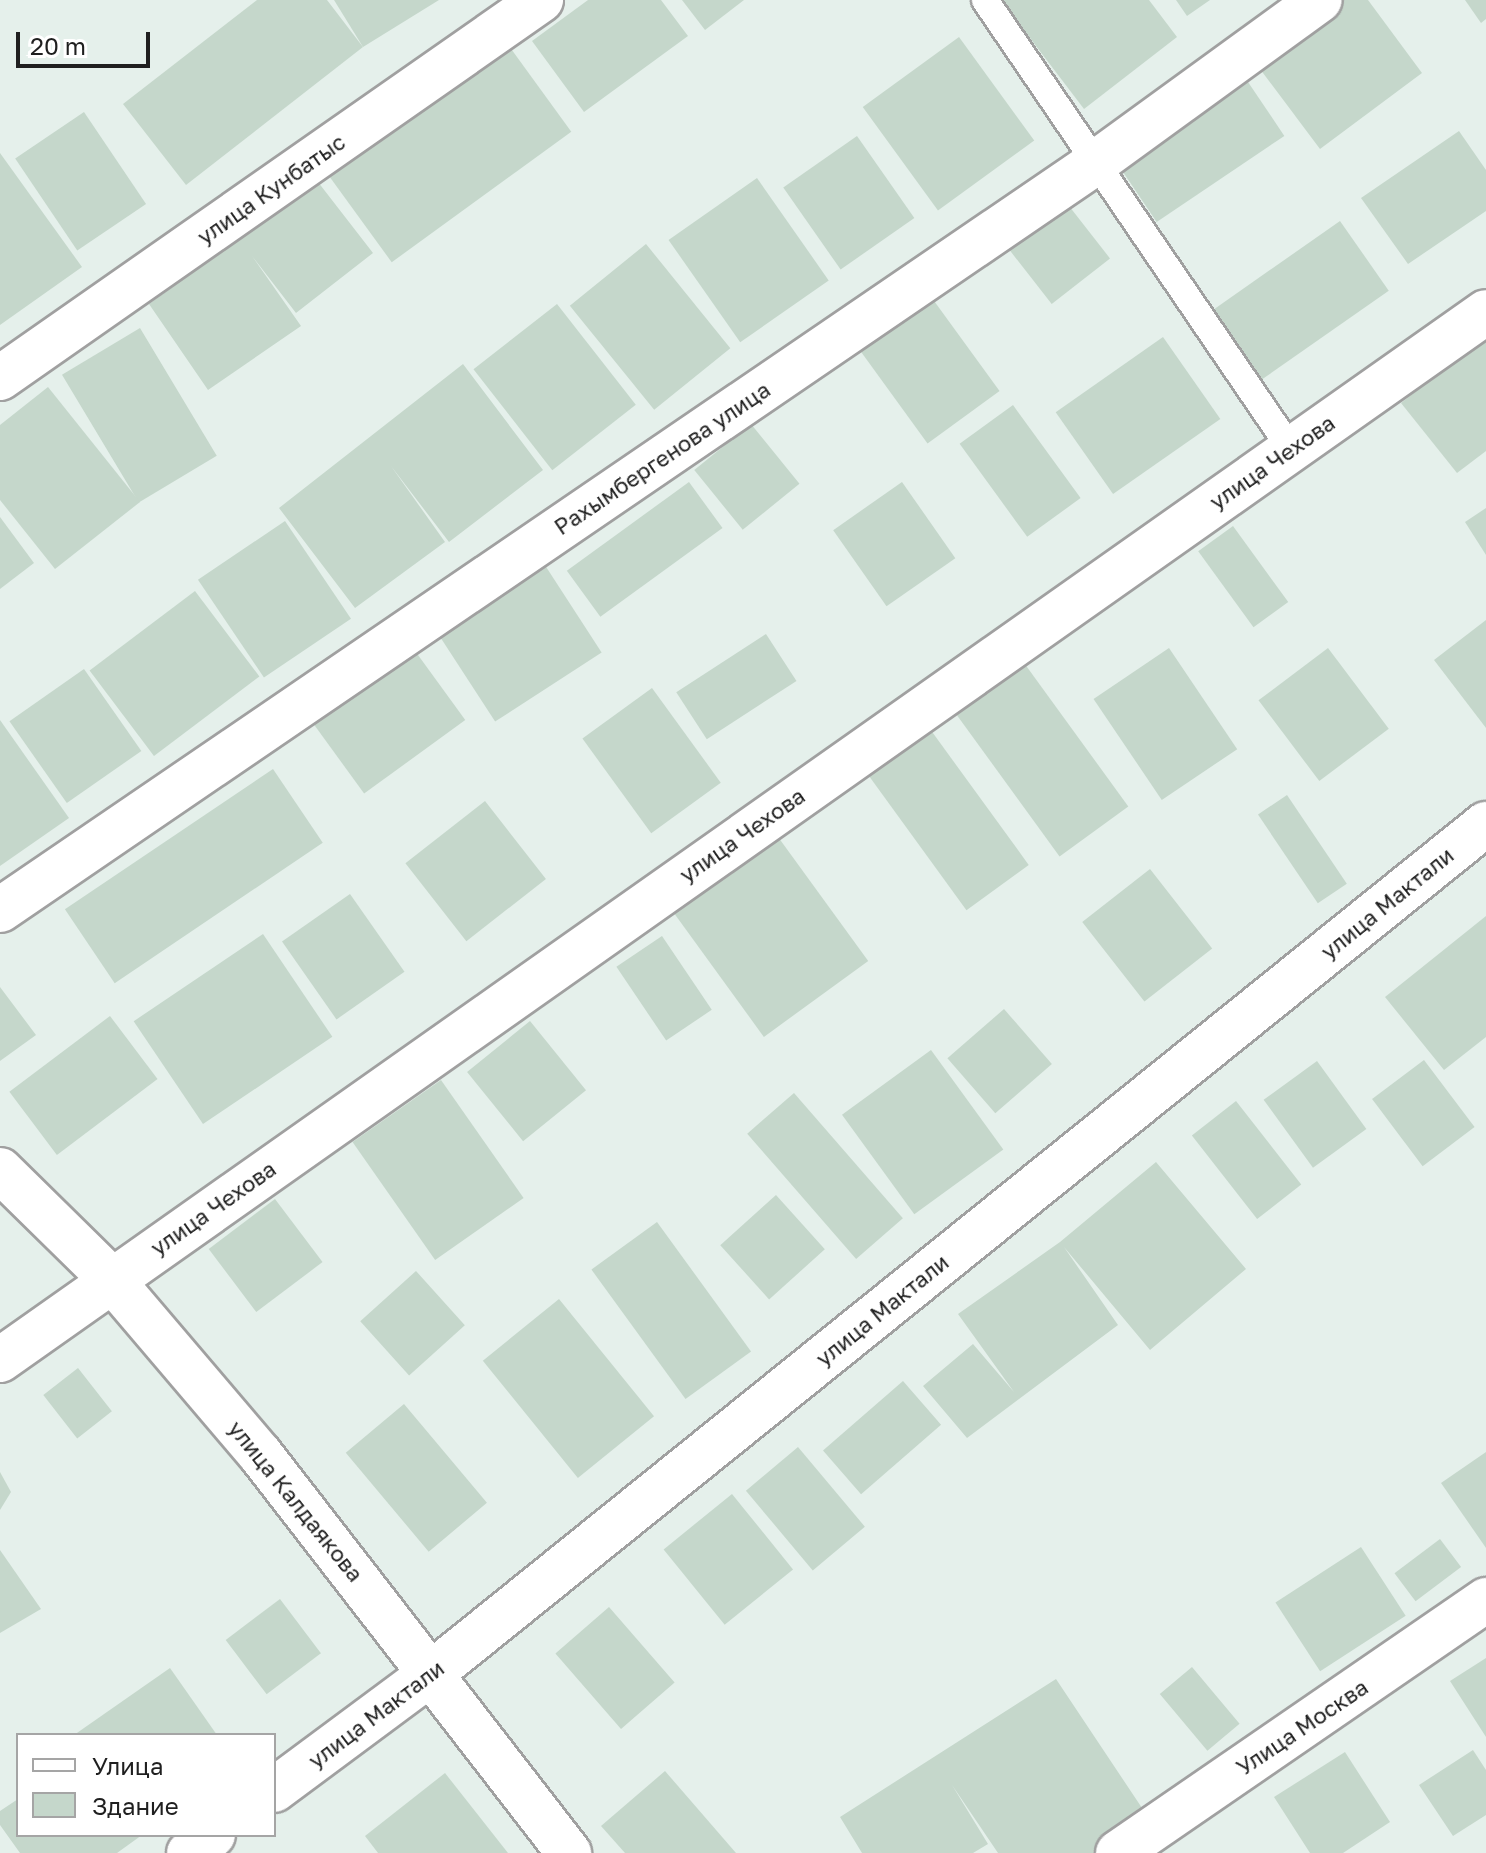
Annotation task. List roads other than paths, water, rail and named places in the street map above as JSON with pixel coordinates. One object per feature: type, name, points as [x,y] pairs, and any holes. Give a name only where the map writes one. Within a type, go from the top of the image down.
[{"type":"street","name":"улица Кунбатыс","points":[[0,378],[541,0]]},
{"type":"street","name":"Рахымбергенова улица","points":[[0,910],[1098,161],[1320,0]]},
{"type":"street","name":"улица Чехова","points":[[0,1360],[1486,312]]},
{"type":"street","name":"улица Мактали","points":[[276,1789],[433,1672],[1486,824]]},
{"type":"street","name":"улица Калдаякова","points":[[0,1170],[111,1279],[260,1454],[433,1672],[569,1853]]},
{"type":"street","name":"Улица Москва","points":[[1118,1853],[1486,1600]]},
{"type":"street","points":[[189,1853],[210,1837]]},
{"type":"lane","points":[[985,0],[1098,161],[1291,449]]}]
